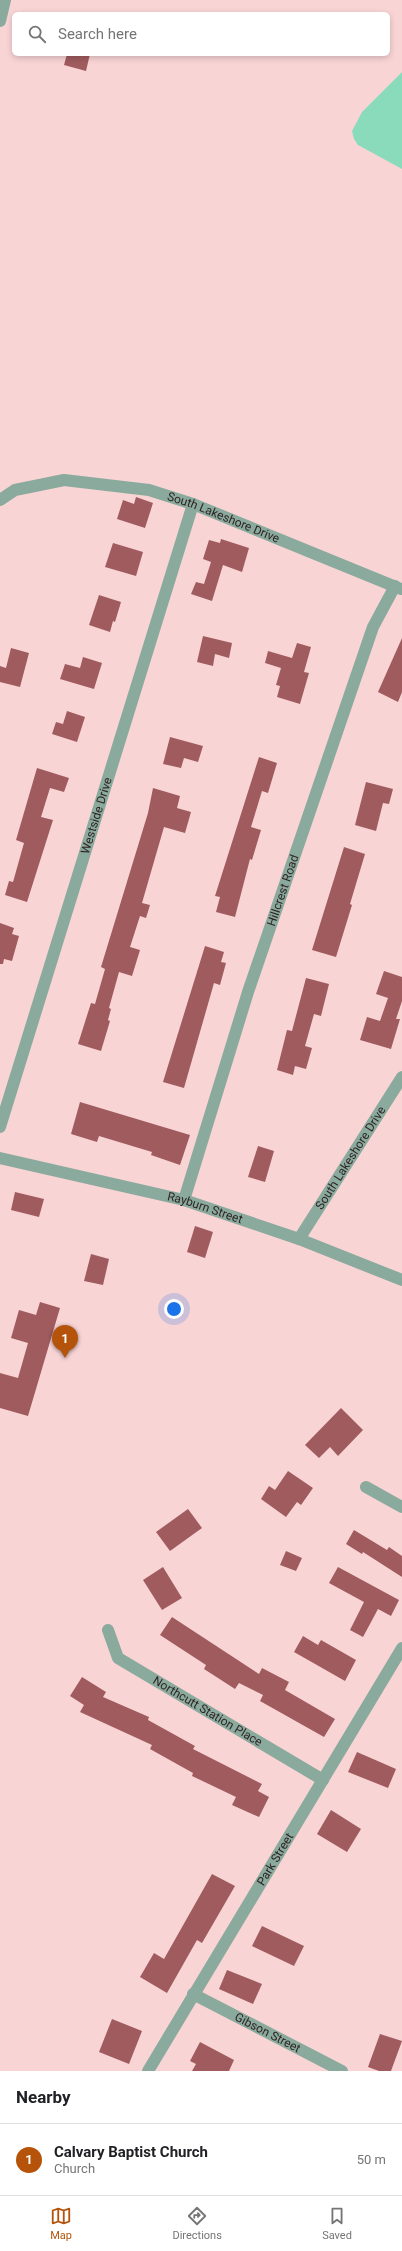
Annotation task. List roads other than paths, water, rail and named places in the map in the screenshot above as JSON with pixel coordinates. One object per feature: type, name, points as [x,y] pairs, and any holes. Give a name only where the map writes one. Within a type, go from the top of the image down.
[{"type":"street","points":[[0,21],[5,0]]},
{"type":"street","name":"South Lakeshore Drive","points":[[0,500],[14,490],[64,480],[149,490],[194,504],[399,588]]},
{"type":"street","name":"Westside Drive","points":[[0,1127],[194,504]]},
{"type":"street","name":"Hillcrest Road","points":[[184,1200],[248,992],[373,627],[399,588]]},
{"type":"street","name":"South Lakeshore Drive","points":[[299,1239],[402,1077]]},
{"type":"street","name":"Rayburn Street","points":[[0,1158],[184,1200],[299,1239],[402,1280]]},
{"type":"street","points":[[366,1487],[402,1507]]},
{"type":"street","name":"Northcutt Station Place","points":[[108,1630],[118,1658],[323,1780]]},
{"type":"street","name":"Park Street","points":[[148,2071],[402,1648]]},
{"type":"street","name":"Gibson Street","points":[[193,1994],[342,2071]]},
{"type":"place","name":"Calvary Baptist Church","points":[[65,1358]]}]
